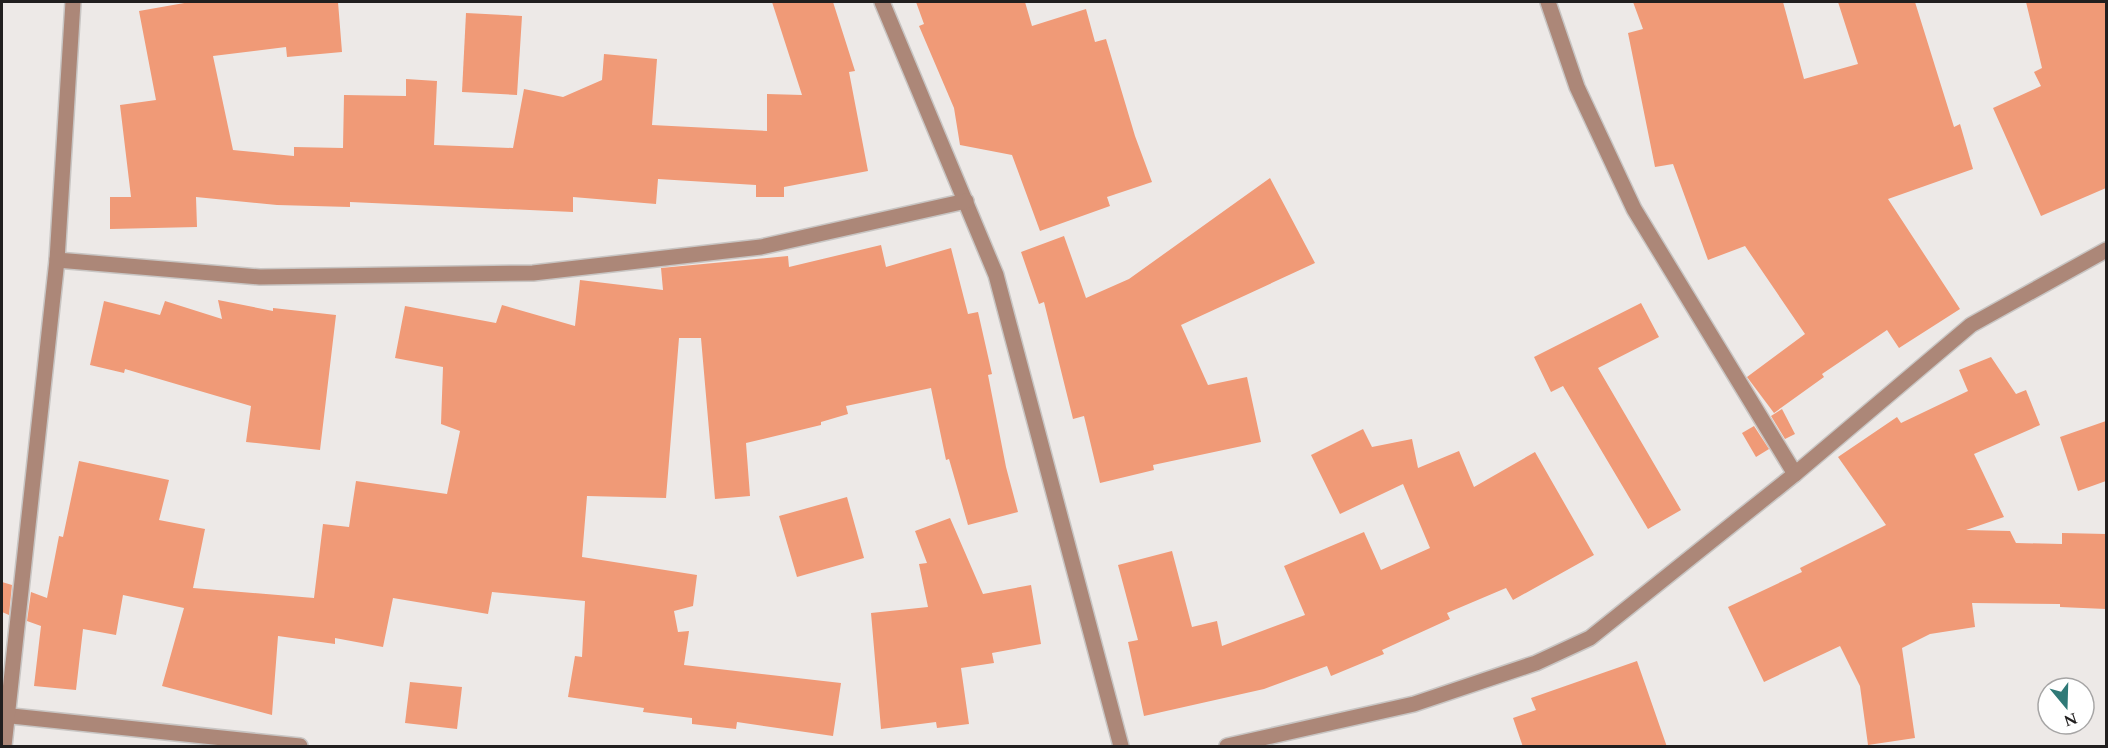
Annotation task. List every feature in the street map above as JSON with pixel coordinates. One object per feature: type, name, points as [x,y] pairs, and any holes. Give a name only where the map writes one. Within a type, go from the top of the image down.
[{"type":"street","points":[[4,747],[5,716],[57,260],[72,2]]},
{"type":"street","points":[[882,2],[996,275],[1120,747]]},
{"type":"street","points":[[1548,2],[1577,87],[1634,209],[1796,474]]},
{"type":"street","points":[[57,260],[260,277],[533,273],[762,247],[966,201]]},
{"type":"street","points":[[1227,747],[1414,704],[1536,663],[1590,638],[1796,474],[1971,326],[2106,249]]},
{"type":"street","points":[[5,716],[300,747]]},
{"type":"building","points":[[190,2],[338,2],[342,52],[287,57],[286,47],[213,56],[233,150],[294,156],[294,147],[343,148],[344,95],[406,96],[406,79],[437,81],[434,145],[513,148],[524,89],[563,97],[602,80],[604,54],[657,59],[652,125],[767,131],[767,94],[802,95],[772,2],[833,2],[855,71],[849,72],[868,171],[784,187],[784,197],[756,197],[756,185],[658,179],[656,204],[573,197],[573,212],[350,202],[350,207],[277,205],[196,197],[197,227],[110,229],[110,197],[131,197],[120,105],[156,100],[139,11]]},
{"type":"building","points":[[916,2],[1025,2],[1032,26],[1086,9],[1095,42],[1106,39],[1135,136],[1152,182],[1107,197],[1110,206],[1040,231],[1012,155],[960,145],[954,108],[919,26],[924,24]]},
{"type":"building","points":[[1633,2],[1783,2],[1804,79],[1858,64],[1838,2],[1915,2],[1954,127],[1960,124],[1973,169],[1888,199],[1960,309],[1899,348],[1887,330],[1822,374],[1824,377],[1774,413],[1747,377],[1805,334],[1745,246],[1708,260],[1673,164],[1655,167],[1628,33],[1643,29]]},
{"type":"building","points":[[2026,2],[2106,2],[2106,188],[2041,216],[1993,108],[2041,86],[2034,72],[2042,68]]},
{"type":"building","points":[[466,13],[522,16],[517,95],[462,92]]},
{"type":"building","points":[[1270,178],[1315,263],[1181,325],[1208,385],[1247,377],[1261,442],[1153,465],[1154,470],[1100,483],[1084,416],[1073,419],[1044,302],[1039,304],[1021,252],[1064,236],[1086,298],[1129,279]]},
{"type":"building","points":[[881,245],[886,267],[951,248],[968,314],[978,312],[992,374],[988,375],[1006,467],[1018,512],[968,525],[949,459],[946,460],[931,388],[846,406],[848,414],[821,422],[821,425],[746,443],[750,496],[715,499],[701,338],[679,338],[666,498],[587,496],[582,557],[697,575],[693,606],[674,611],[678,632],[689,631],[684,665],[841,683],[833,736],[737,722],[736,729],[692,724],[692,718],[643,712],[644,708],[568,697],[575,656],[582,657],[585,601],[492,592],[488,614],[393,598],[383,647],[335,638],[335,644],[278,636],[272,715],[162,686],[184,608],[123,595],[116,635],[83,629],[76,690],[34,686],[41,626],[27,621],[31,592],[47,598],[59,536],[63,537],[79,461],[169,480],[159,520],[205,529],[193,588],[314,598],[323,524],[349,527],[356,481],[447,494],[460,431],[441,424],[443,367],[395,358],[405,306],[496,323],[502,305],[575,326],[580,280],[663,290],[661,268],[788,256],[789,267]]},
{"type":"building","points":[[218,300],[273,311],[273,308],[336,315],[320,450],[246,442],[251,406],[125,369],[124,373],[90,365],[104,301],[160,315],[165,301],[222,319]]},
{"type":"building","points":[[1641,303],[1659,337],[1598,368],[1681,510],[1648,529],[1563,386],[1551,392],[1534,357]]},
{"type":"building","points":[[1991,357],[2016,394],[2026,390],[2040,425],[1974,454],[2004,517],[1966,530],[2010,531],[2016,543],[2062,544],[2062,533],[2106,534],[2106,609],[2060,607],[2060,604],[1972,603],[1975,627],[1930,634],[1902,648],[1915,738],[1868,745],[1860,686],[1840,646],[1764,682],[1728,607],[1802,572],[1800,568],[1886,525],[1838,457],[1897,417],[1901,423],[1968,391],[1959,370]]},
{"type":"building","points":[[1782,409],[1795,434],[1785,439],[1771,416]]},
{"type":"building","points":[[2106,421],[2106,481],[2078,491],[2060,437]]},
{"type":"building","points":[[1754,426],[1769,449],[1756,457],[1742,433]]},
{"type":"building","points":[[1363,429],[1372,447],[1412,439],[1418,468],[1459,451],[1474,487],[1535,452],[1594,555],[1513,600],[1506,588],[1447,613],[1450,619],[1382,650],[1384,654],[1331,676],[1327,666],[1264,689],[1144,716],[1128,642],[1138,640],[1118,565],[1172,551],[1192,627],[1217,621],[1222,646],[1305,615],[1284,566],[1364,532],[1381,570],[1430,548],[1403,484],[1340,514],[1311,455]]},
{"type":"building","points":[[847,497],[864,558],[797,577],[779,516]]},
{"type":"building","points":[[950,518],[983,594],[1031,585],[1041,644],[992,653],[994,663],[961,668],[969,724],[937,728],[936,722],[881,729],[871,613],[928,607],[919,564],[927,563],[915,531]]},
{"type":"building","points":[[2,582],[12,585],[9,615],[2,612]]},
{"type":"building","points":[[1637,661],[1667,747],[1523,747],[1513,718],[1536,710],[1531,698]]},
{"type":"building","points":[[410,682],[462,687],[457,729],[405,723]]}]
